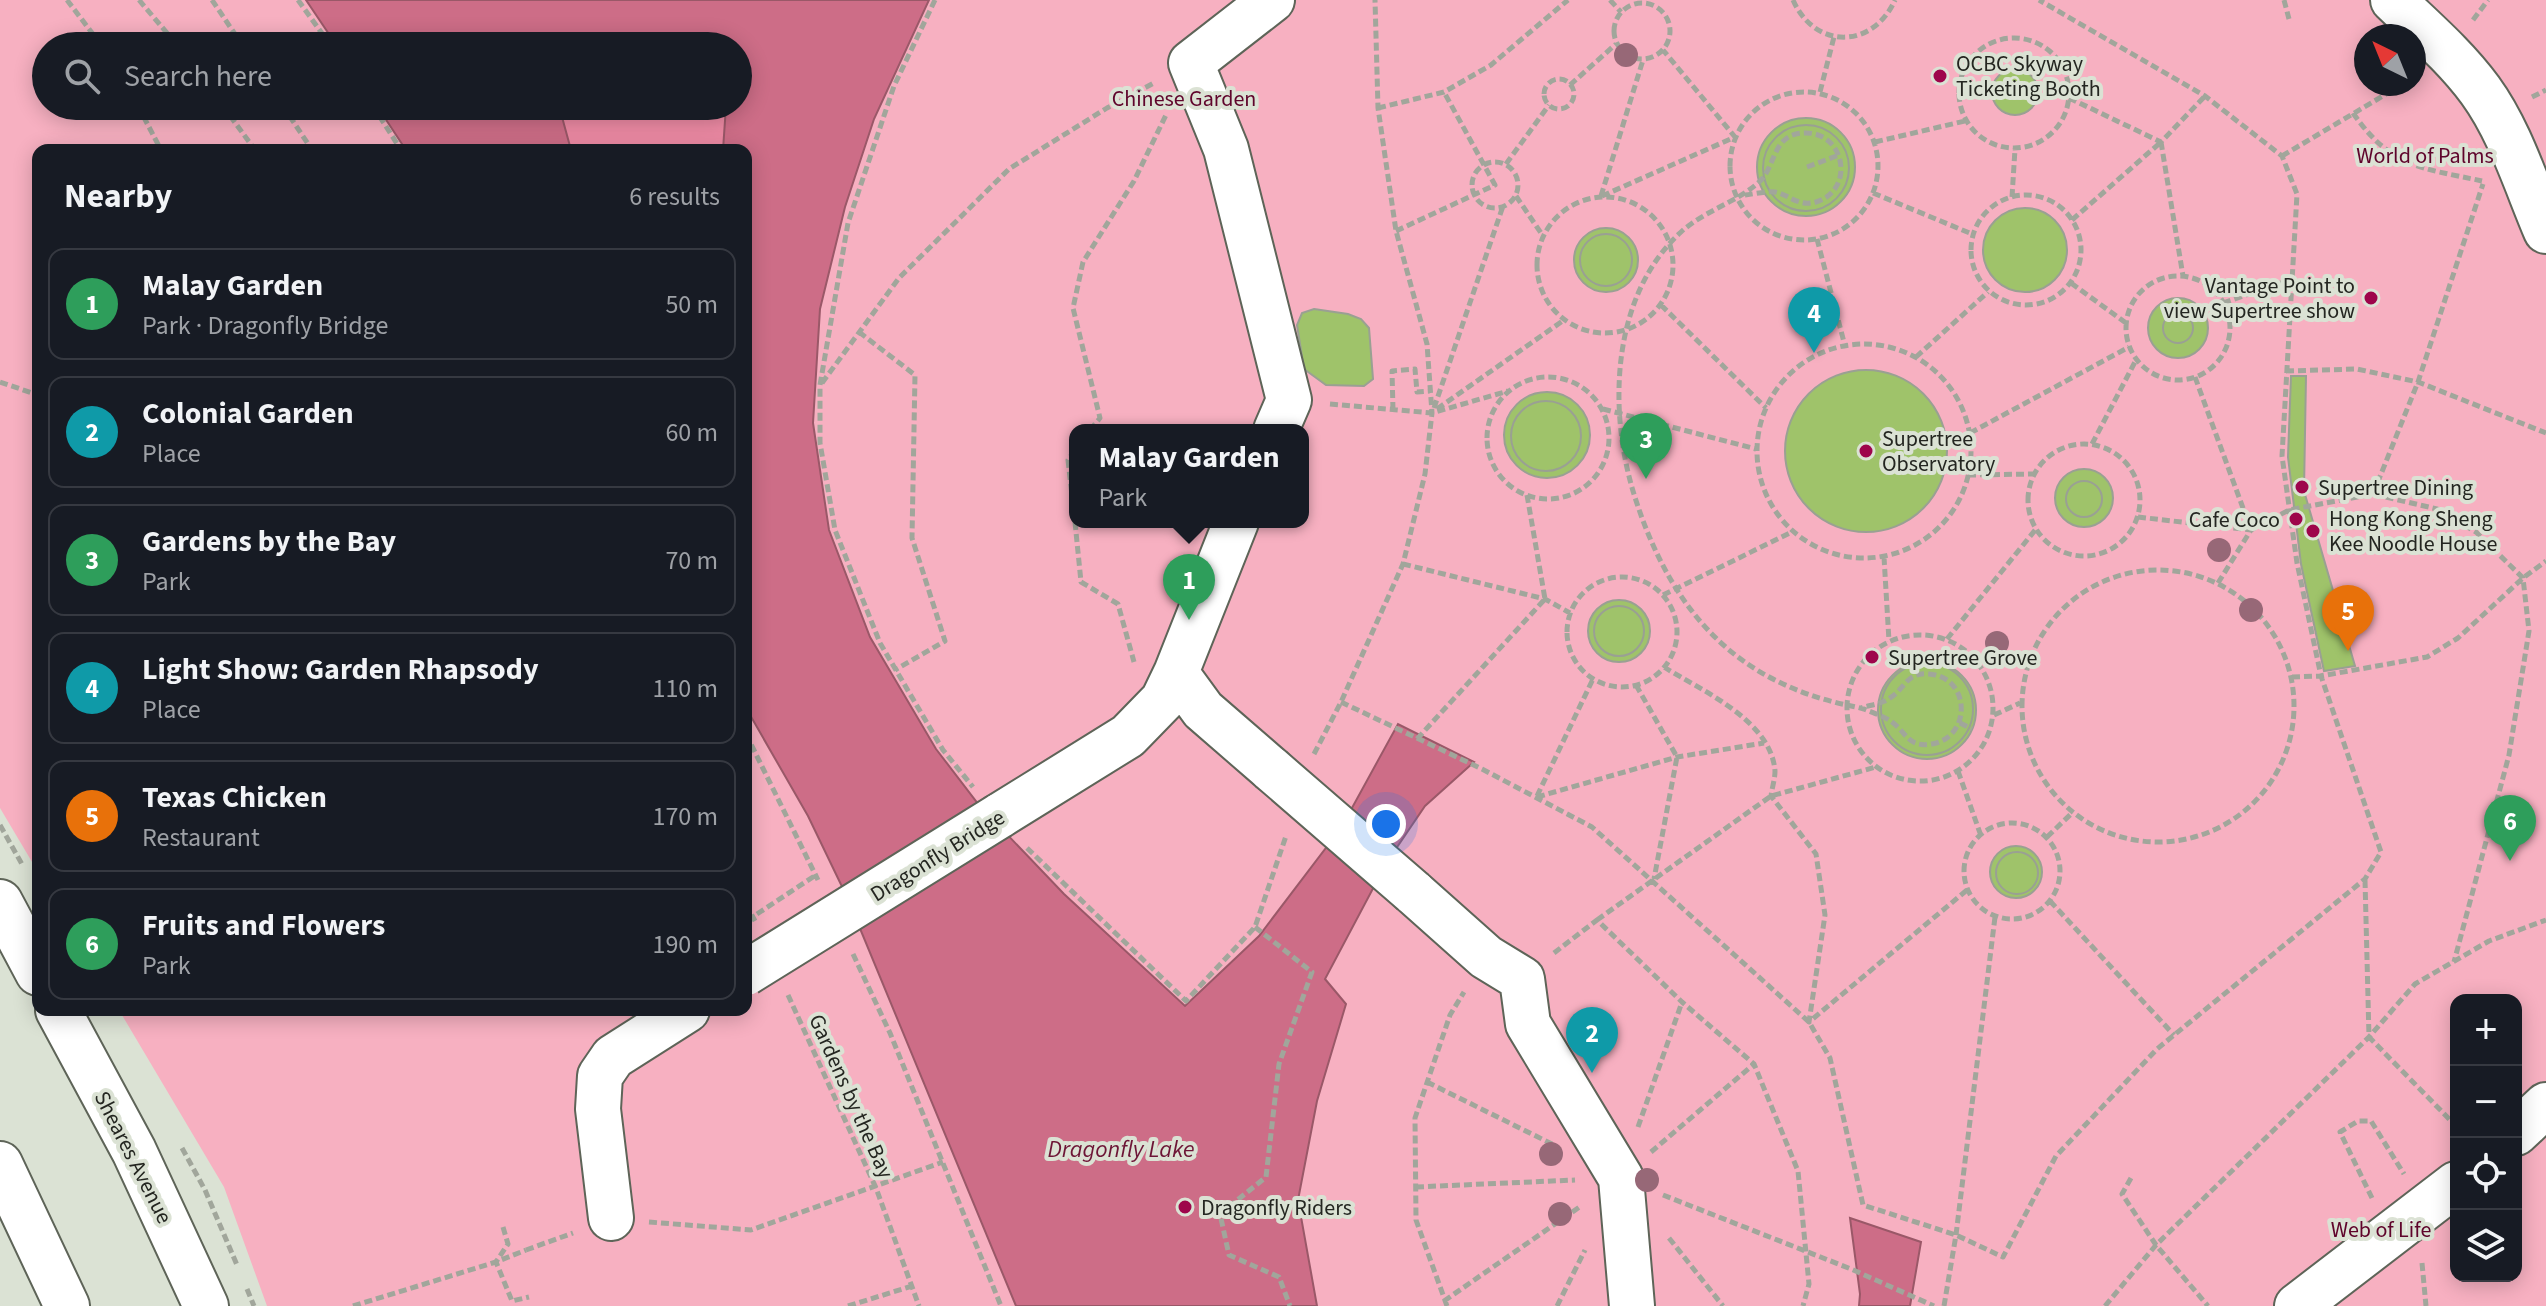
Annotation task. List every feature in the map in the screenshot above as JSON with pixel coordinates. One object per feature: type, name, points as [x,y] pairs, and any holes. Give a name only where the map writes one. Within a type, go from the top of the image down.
[{"type":"street","points":[[1272,0],[1191,63],[1226,149],[1283,415]]},
{"type":"street","points":[[2393,0],[2451,56],[2480,90],[2502,126],[2546,231]]},
{"type":"street","points":[[1139,725],[1163,700],[1176,673],[1234,528]]},
{"type":"street","points":[[1176,673],[1203,710],[1504,968],[1528,1024],[1621,1178],[1632,1306]]},
{"type":"street","name":"Dragonfly Bridge","points":[[765,980],[1139,725]]},
{"type":"street","points":[[15,890],[32,951]]},
{"type":"street","name":"Sheares Avenue","points":[[61,1016],[134,1151],[206,1306]]},
{"type":"street","points":[[611,1218],[598,1109],[600,1076],[613,1057],[678,1016]]},
{"type":"street","points":[[2522,1127],[2546,1105]]},
{"type":"street","points":[[0,1164],[67,1306]]},
{"type":"street","points":[[2297,1306],[2441,1196]]},
{"type":"path","points":[[67,0],[94,32]]},
{"type":"path","points":[[139,0],[166,32]]},
{"type":"path","points":[[212,0],[234,32]]},
{"type":"path","points":[[298,0],[321,32]]},
{"type":"path","points":[[935,0],[894,86],[848,223],[820,385],[820,443],[835,530],[880,643],[943,750],[979,794]]},
{"type":"path","points":[[1313,756],[1341,702],[1403,564],[1425,474],[1432,413],[1427,344],[1396,231],[1378,108],[1375,0]]},
{"type":"path","points":[[1378,108],[1444,92],[1491,65],[1568,0]]},
{"type":"path","points":[[1610,0],[1621,12]]},
{"type":"path","points":[[1793,0],[1802,18],[1816,30],[1834,37],[1853,37],[1870,30],[1885,18],[1895,0]]},
{"type":"path","points":[[1341,702],[1592,827],[1809,1022],[1830,1058],[1863,1205],[1956,1235],[2003,1257],[2056,1156],[2157,1049],[2365,879],[2381,852],[2321,676],[2289,510],[2282,456],[2297,194],[2282,156],[2205,96],[2039,0]]},
{"type":"path","points":[[2284,0],[2289,19]]},
{"type":"path","points":[[1642,2],[1651,4],[1668,19],[1671,30],[1669,41],[1655,57],[1633,59],[1616,44],[1614,23],[1628,6],[1642,2]]},
{"type":"path","points":[[1820,92],[1834,37]]},
{"type":"path","points":[[2023,38],[2042,45],[2058,58],[2067,77],[2069,98],[2064,117],[2052,133],[2035,145],[2015,149],[1996,146],[1978,136],[1965,121],[1958,101],[1960,81],[1968,62],[1982,47],[2002,39],[2023,38]]},
{"type":"path","points":[[1570,85],[1616,44]]},
{"type":"path","points":[[1663,50],[1735,137]]},
{"type":"path","points":[[1601,196],[1643,60]]},
{"type":"path","points":[[820,385],[899,278],[1009,169],[1107,108],[1191,63]]},
{"type":"path","points":[[1095,424],[1100,418],[1073,308],[1083,262],[1134,181],[1191,63]]},
{"type":"path","points":[[1559,79],[1570,85],[1573,96],[1568,105],[1558,109],[1549,105],[1544,95],[1548,84],[1559,79]]},
{"type":"path","points":[[1396,231],[1495,185],[1444,92]]},
{"type":"path","points":[[1794,92],[1820,92],[1844,102],[1863,119],[1875,142],[1878,168],[1873,193],[1860,214],[1841,231],[1817,239],[1791,239],[1766,230],[1746,213],[1733,190],[1729,163],[1735,137],[1749,115],[1769,100],[1794,92]]},
{"type":"path","points":[[2072,220],[2161,142],[2205,96]]},
{"type":"path","points":[[2282,156],[2382,96]]},
{"type":"path","points":[[2069,98],[2161,142]]},
{"type":"path","points":[[1506,164],[1549,105]]},
{"type":"path","points":[[2353,113],[2368,136],[2388,153],[2412,166],[2483,181]]},
{"type":"path","points":[[145,120],[158,144]]},
{"type":"path","points":[[233,120],[251,144]]},
{"type":"path","points":[[292,120],[308,144]]},
{"type":"path","points":[[382,120],[397,144]]},
{"type":"path","points":[[1875,142],[1965,121]]},
{"type":"path","points":[[2373,494],[2418,382],[2502,126]]},
{"type":"path","points":[[1745,195],[1773,192],[1800,203],[1820,200],[1832,192],[1839,181],[1842,168],[1839,155],[1832,143],[1820,135],[1807,132],[1793,134],[1777,147],[1767,176],[1745,195],[1698,219],[1668,246],[1634,303],[1622,343],[1620,415],[1629,476],[1649,540],[1670,582],[1698,618],[1725,645],[1775,680],[1821,699],[1861,708],[1895,724],[1914,743],[1927,745],[1953,735],[1963,709],[1953,684],[1928,673],[1914,676],[1903,683],[1889,700],[1861,708]]},
{"type":"path","points":[[1601,196],[1626,200],[1649,212],[1665,231],[1673,255],[1672,281],[1661,305],[1646,320],[1626,330],[1604,334],[1583,330],[1564,320],[1548,303],[1539,281],[1537,258],[1543,236],[1557,216],[1577,203],[1601,196],[1735,137]]},
{"type":"path","points":[[2161,142],[2183,276]]},
{"type":"path","points":[[2012,197],[2015,149]]},
{"type":"path","points":[[1807,167],[1839,155]]},
{"type":"path","points":[[1432,413],[1503,206],[1516,196],[1519,187],[1513,169],[1495,161],[1477,169],[1472,177],[1473,195],[1487,207],[1503,206]]},
{"type":"path","points":[[1873,193],[1973,234]]},
{"type":"path","points":[[2030,195],[2046,198],[2061,207],[2079,235],[2079,268],[2071,283],[2057,296],[2040,304],[2022,306],[2004,302],[1988,292],[1972,266],[1970,249],[1981,217],[1995,204],[2012,197],[2030,195]]},
{"type":"path","points":[[1516,196],[1543,236]]},
{"type":"path","points":[[1817,239],[1845,346]]},
{"type":"path","points":[[2183,276],[2199,280],[2213,290],[2223,303],[2229,320],[2229,338],[2211,368],[2195,377],[2179,380],[2163,378],[2147,371],[2136,360],[2129,347],[2126,323],[2132,304],[2145,288],[2162,278],[2183,276]]},
{"type":"path","points":[[2223,303],[2292,279]]},
{"type":"path","points":[[2071,283],[2126,323]]},
{"type":"path","points":[[1916,357],[1988,292]]},
{"type":"path","points":[[1661,305],[1766,408]]},
{"type":"path","points":[[1432,413],[1564,320]]},
{"type":"path","points":[[859,332],[915,375],[912,538],[945,641],[895,670]]},
{"type":"path","points":[[1869,344],[1893,348],[1916,357],[1941,376],[1960,402],[1970,433],[1968,475],[1957,504],[1938,528],[1913,546],[1884,557],[1851,558],[1819,549],[1792,532],[1772,508],[1760,479],[1756,449],[1766,408],[1785,379],[1812,358],[1845,346],[1869,344]]},
{"type":"path","points":[[1970,433],[2129,347]]},
{"type":"path","points":[[2092,444],[2136,360]]},
{"type":"path","points":[[1393,411],[1392,371],[1415,369],[1417,392],[1430,391]]},
{"type":"path","points":[[2286,371],[2357,369],[2418,382],[2546,433]]},
{"type":"path","points":[[1283,415],[1393,411],[1432,413],[1510,390],[1528,380],[1550,376],[1560,378],[1589,392],[1602,409],[1609,432],[1606,456],[1594,478],[1575,493],[1551,499],[1527,495],[1508,485],[1494,468],[1487,448],[1488,427],[1495,406],[1510,390]]},
{"type":"path","points":[[2195,377],[2251,530]]},
{"type":"path","points":[[0,382],[32,393]]},
{"type":"path","points":[[1602,409],[1756,449]]},
{"type":"path","points":[[2092,444],[2111,450],[2126,462],[2137,478],[2141,497],[2138,517],[2127,535],[2111,549],[2090,556],[2069,554],[2050,545],[2036,529],[2029,502],[2034,474],[2049,456],[2069,445],[2092,444]]},
{"type":"path","points":[[1968,475],[2034,474]]},
{"type":"path","points":[[2218,583],[2251,530],[2289,510],[2373,494],[2437,509],[2476,532],[2523,578],[2529,631],[2509,755],[2454,962]]},
{"type":"path","points":[[1527,495],[1545,599]]},
{"type":"path","points":[[2138,517],[2251,530]]},
{"type":"path","points":[[1076,528],[1081,582],[1118,604],[1139,725]]},
{"type":"path","points":[[1947,639],[2036,529]]},
{"type":"path","points":[[1663,595],[1792,532]]},
{"type":"path","points":[[1884,557],[1889,641]]},
{"type":"path","points":[[2292,677],[2321,676],[2427,657],[2458,638],[2546,561]]},
{"type":"path","points":[[1403,564],[1545,599],[1570,613]]},
{"type":"path","points":[[2166,570],[2218,583],[2252,606],[2277,639],[2292,677],[2294,725],[2278,771],[2249,808],[2208,834],[2161,843],[2113,836],[2071,814],[2033,764],[2020,703],[2033,650],[2065,606],[2112,577],[2166,570]]},
{"type":"path","points":[[1628,577],[1647,583],[1663,595],[1673,611],[1677,631],[1674,649],[1664,667],[1649,679],[1636,685],[1608,686],[1593,679],[1573,658],[1566,629],[1570,613],[1580,597],[1605,580],[1628,577]]},
{"type":"path","points":[[1417,739],[1545,599]]},
{"type":"path","points":[[1917,634],[1947,639],[1973,656],[1990,683],[1994,715],[1987,737],[1975,756],[1958,771],[1938,780],[1916,781],[1895,777],[1876,767],[1859,748],[1848,726],[1847,701],[1853,676],[1868,656],[1889,641],[1917,634]]},
{"type":"path","points":[[1664,667],[1746,718],[1765,742],[1775,770],[1771,796],[1816,854],[1825,915],[1809,1022]]},
{"type":"path","points":[[1536,797],[1593,679]]},
{"type":"path","points":[[1636,685],[1677,757],[1654,880]]},
{"type":"path","points":[[1994,715],[2020,703]]},
{"type":"path","points":[[1960,723],[1972,729]]},
{"type":"path","points":[[1536,797],[1677,757],[1765,742]]},
{"type":"path","points":[[752,746],[816,875],[769,904]]},
{"type":"path","points":[[1447,1306],[1416,1220],[1415,1118],[1450,1015],[1504,968],[1597,920],[1771,796],[1876,767]]},
{"type":"path","points":[[1958,771],[1980,833]]},
{"type":"path","points":[[2047,837],[2071,814]]},
{"type":"path","points":[[2012,822],[2031,826],[2047,837],[2056,851],[2060,868],[2058,886],[2050,901],[2024,917],[1995,917],[1983,911],[1967,890],[1964,860],[1970,845],[1980,833],[2012,822]]},
{"type":"path","points":[[0,825],[15,890]]},
{"type":"path","points":[[1023,843],[1186,1001],[1255,927],[1289,827]]},
{"type":"path","points":[[2365,879],[2369,1037],[2450,1120]]},
{"type":"path","points":[[1809,1022],[1967,890]]},
{"type":"path","points":[[2050,901],[2174,1035]]},
{"type":"path","points":[[752,916],[758,929]]},
{"type":"path","points":[[1944,1306],[1956,1235],[1995,917]]},
{"type":"path","points":[[1597,920],[1682,1002],[1754,1064],[1798,1171],[1809,1284],[1803,1306]]},
{"type":"path","points":[[2105,1306],[2156,1245],[2369,1037],[2415,984],[2489,941],[2546,920]]},
{"type":"path","points":[[1255,927],[1312,972],[1279,1064],[1266,1177],[1220,1214],[1229,1255],[1279,1277],[1290,1306]]},
{"type":"path","points":[[849,944],[890,1033],[1001,1306]]},
{"type":"path","name":"Gardens by the Bay","points":[[765,980],[876,1188],[919,1306]]},
{"type":"path","points":[[1621,1178],[1682,1002]]},
{"type":"path","points":[[1416,1187],[1621,1178],[1754,1064]]},
{"type":"path","points":[[1427,1082],[1565,1151]]},
{"type":"path","points":[[2392,1234],[2361,1180],[2340,1132],[2358,1121],[2371,1121],[2441,1196]]},
{"type":"path","points":[[611,1218],[751,1230],[943,1162]]},
{"type":"path","points":[[2131,1178],[2122,1194],[2156,1245],[2208,1306]]},
{"type":"path","points":[[496,1262],[508,1244],[503,1227]]},
{"type":"path","points":[[1667,1236],[1723,1306]]},
{"type":"path","points":[[353,1306],[496,1262],[553,1240]]},
{"type":"path","points":[[496,1262],[512,1301],[529,1297],[526,1306]]},
{"type":"path","points":[[1851,1269],[1934,1306]]},
{"type":"path","points":[[848,1306],[912,1286]]},
{"type":"green space","points":[[0,0],[2546,0],[2546,1306],[267,1306],[224,1187],[123,1016],[752,1016],[752,144],[32,144],[32,862],[0,808]]},
{"type":"shaded area","points":[[563,120],[725,120],[723,144],[569,144]]},
{"type":"water","name":"Dragonfly Lake","points":[[306,0],[929,0],[874,119],[845,207],[820,309],[813,423],[829,530],[870,637],[936,749],[979,805],[1064,894],[1185,1006],[1259,936],[1341,828],[1398,724],[1474,762],[1425,806],[1387,862],[1325,979],[1346,1004],[1317,1101],[1298,1200],[1317,1306],[1016,1306],[847,897],[808,816],[752,718],[752,144],[723,144],[725,120],[752,120],[752,32],[328,32]]},
{"type":"water","points":[[386,120],[563,120],[569,144],[402,144]]},
{"type":"water","points":[[1850,1218],[1921,1242],[1910,1306],[1859,1306]]},
{"type":"building","points":[[2015,69],[2032,75],[2038,92],[2032,109],[2015,115],[1998,109],[1992,92],[1998,75]]},
{"type":"building","points":[[1806,118],[1825,122],[1841,132],[1851,148],[1855,167],[1851,186],[1841,202],[1825,212],[1806,216],[1787,212],[1771,202],[1761,186],[1757,167],[1761,148],[1771,132],[1787,122]]},
{"type":"building","points":[[1806,125],[1830,132],[1842,144],[1849,168],[1842,192],[1830,204],[1806,211],[1782,204],[1770,192],[1763,168],[1770,144],[1782,132]]},
{"type":"building","points":[[2025,208],[2041,211],[2055,220],[2064,234],[2067,250],[2064,266],[2055,280],[2041,289],[2025,292],[2009,289],[1995,280],[1986,266],[1983,250],[1986,234],[1995,220],[2009,211]]},
{"type":"building","points":[[1606,228],[1624,234],[1632,242],[1638,260],[1632,278],[1624,286],[1606,292],[1588,286],[1580,278],[1574,260],[1580,242],[1588,234]]},
{"type":"building","points":[[1606,234],[1624,242],[1632,260],[1624,278],[1606,286],[1588,278],[1580,260],[1588,242]]},
{"type":"building","points":[[2178,298],[2200,306],[2208,328],[2200,350],[2178,358],[2156,350],[2148,328],[2156,306]]},
{"type":"building","points":[[1314,309],[1348,314],[1361,319],[1369,328],[1373,379],[1364,386],[1326,385],[1304,369],[1297,325],[1302,313]]},
{"type":"building","points":[[2178,313],[2189,317],[2193,328],[2189,339],[2178,343],[2167,339],[2163,328],[2167,317]]},
{"type":"building","points":[[1866,370],[1897,376],[1923,394],[1941,420],[1947,451],[1941,482],[1923,508],[1897,526],[1866,532],[1835,526],[1809,508],[1791,482],[1785,451],[1791,420],[1809,394],[1835,376]]},
{"type":"building","points":[[2291,376],[2306,376],[2304,491],[2355,666],[2324,671],[2301,564],[2288,457]]},
{"type":"building","points":[[1547,392],[1571,399],[1583,411],[1590,435],[1583,459],[1571,471],[1547,478],[1523,471],[1511,459],[1504,435],[1511,411],[1523,399]]},
{"type":"building","points":[[1546,401],[1571,411],[1581,436],[1571,461],[1546,471],[1521,461],[1511,436],[1521,411]]},
{"type":"building","points":[[2084,469],[2095,471],[2104,478],[2111,487],[2111,509],[2104,518],[2095,525],[2084,527],[2073,525],[2064,518],[2057,509],[2055,498],[2057,487],[2064,478],[2073,471]]},
{"type":"building","points":[[2084,481],[2097,486],[2102,499],[2097,512],[2084,517],[2071,512],[2066,499],[2071,486]]},
{"type":"building","points":[[1619,600],[1631,602],[1641,609],[1648,619],[1648,643],[1641,653],[1631,660],[1619,662],[1607,660],[1597,653],[1590,643],[1588,631],[1590,619],[1597,609],[1607,602]]},
{"type":"building","points":[[1609,607],[1629,607],[1643,621],[1643,641],[1629,655],[1609,655],[1595,641],[1595,621]]},
{"type":"building","points":[[1927,661],[1954,669],[1968,683],[1976,710],[1968,737],[1954,751],[1927,759],[1900,751],[1886,737],[1878,710],[1886,683],[1900,669]]},
{"type":"building","points":[[1927,663],[1945,666],[1960,676],[1970,691],[1973,709],[1970,727],[1960,742],[1945,752],[1927,755],[1909,752],[1894,742],[1884,727],[1881,709],[1884,691],[1894,676],[1909,666]]},
{"type":"building","points":[[2016,846],[2035,853],[2042,872],[2035,891],[2016,898],[1997,891],[1990,872],[1997,853]]},
{"type":"building","points":[[2017,852],[2032,858],[2038,873],[2032,888],[2017,894],[2002,888],[1996,873],[2002,858]]},
{"type":"place","name":"OCBC Skyway Ticketing Booth","points":[[1940,76]]},
{"type":"place","name":"Vantage Point to view Supertree show","points":[[2371,298]]},
{"type":"place","name":"Light Show: Garden Rhapsody","points":[[1814,353]]},
{"type":"place","name":"Supertree Observatory","points":[[1866,451]]},
{"type":"place","name":"Gardens by the Bay","points":[[1646,479]]},
{"type":"place","name":"Supertree Dining","points":[[2302,487]]},
{"type":"place","name":"Cafe Coco","points":[[2296,519]]},
{"type":"place","name":"Hong Kong Sheng Kee Noodle House","points":[[2313,531]]},
{"type":"place","name":"Malay Garden","points":[[1189,620]]},
{"type":"place","name":"Texas Chicken","points":[[2348,651]]},
{"type":"place","name":"Supertree Grove","points":[[1872,657]]},
{"type":"place","name":"Fruits and Flowers","points":[[2510,861]]},
{"type":"place","name":"Colonial Garden","points":[[1592,1073]]},
{"type":"place","name":"Dragonfly Riders","points":[[1185,1207]]},
{"type":"park label","name":"Chinese Garden","points":[[1184,98]]},
{"type":"park label","name":"World of Palms","points":[[2425,155]]},
{"type":"park label","name":"Web of Life","points":[[2381,1229]]}]
